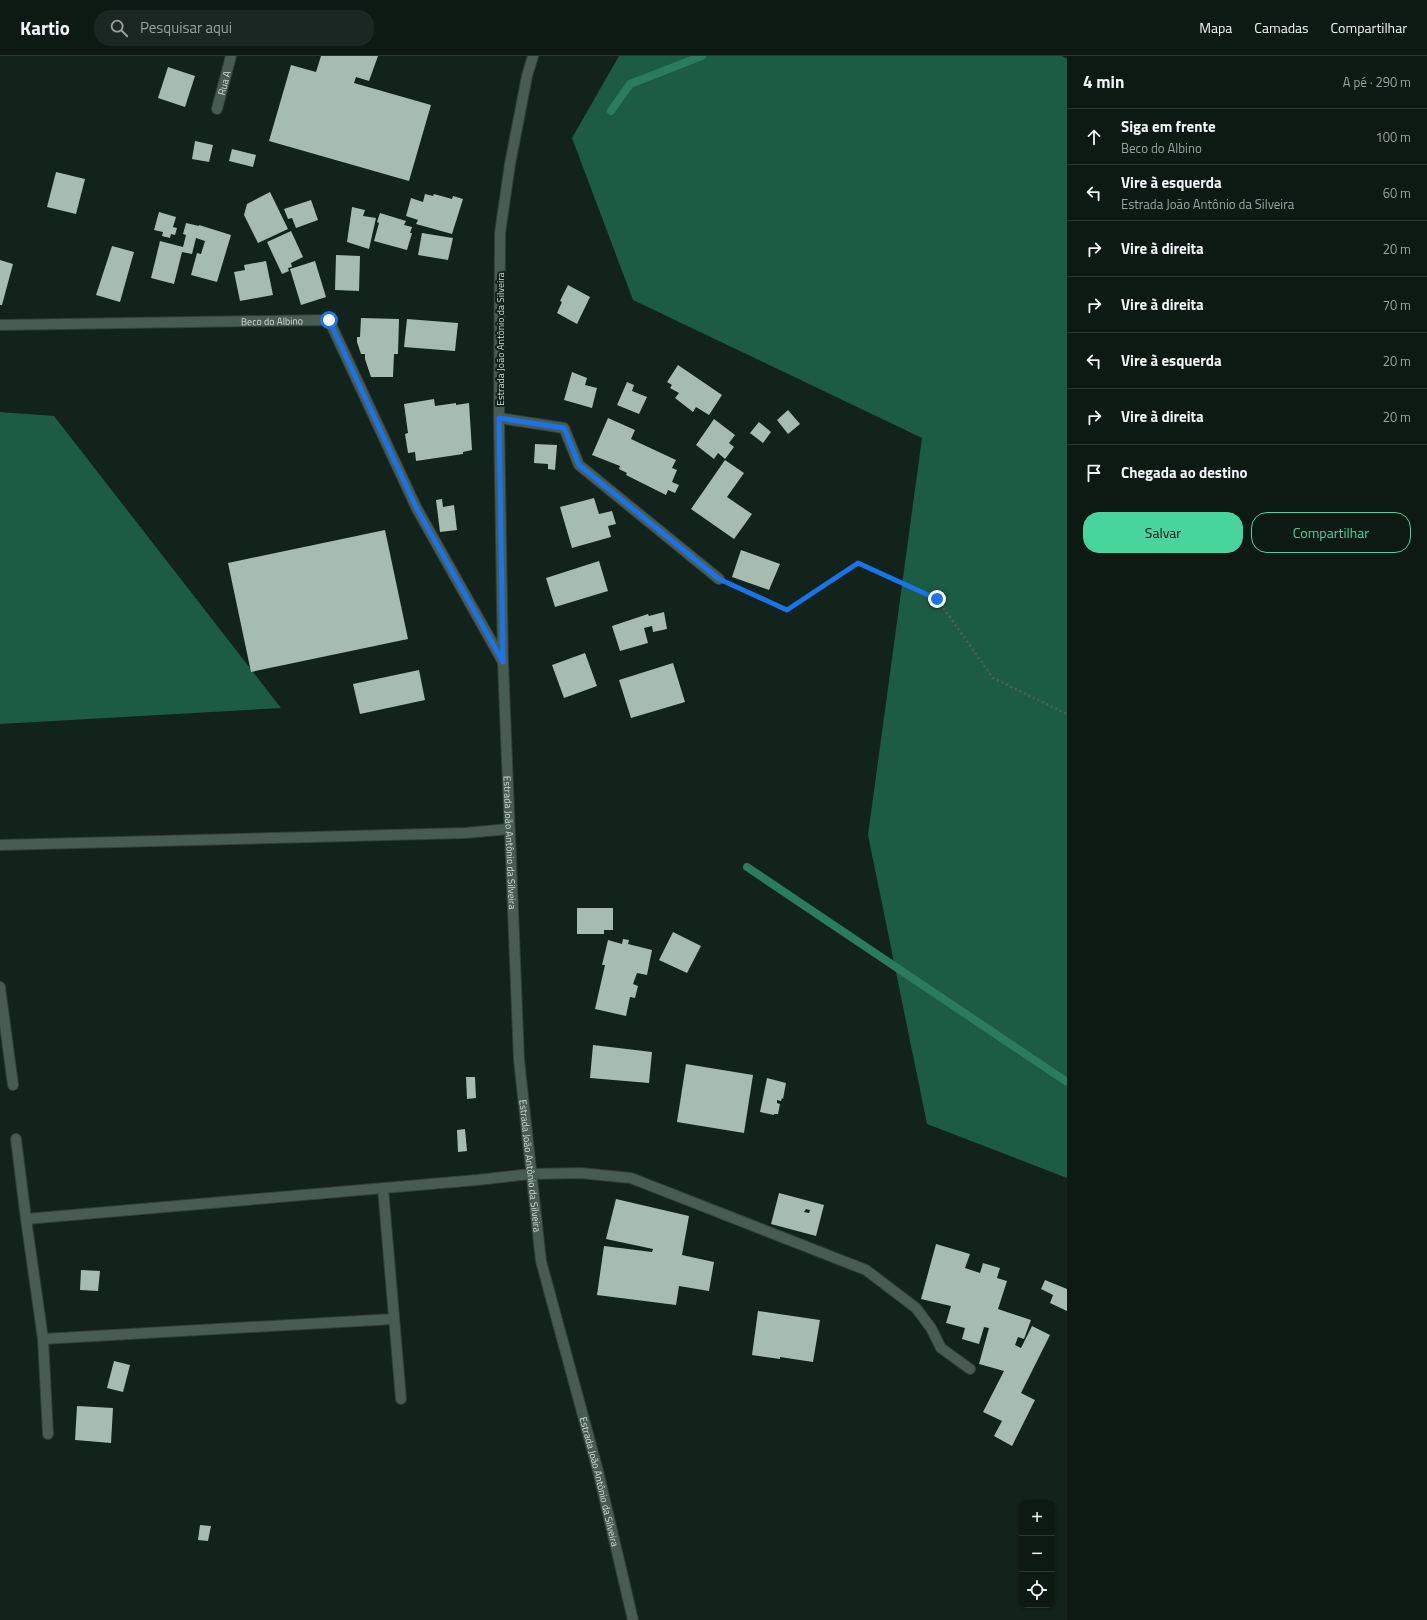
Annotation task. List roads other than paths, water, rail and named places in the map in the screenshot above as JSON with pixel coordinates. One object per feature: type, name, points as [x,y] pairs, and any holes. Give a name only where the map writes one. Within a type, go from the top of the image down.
[{"type":"main road","name":"Rua A","points":[[217,109],[231,56]]},
{"type":"main road","name":"Estrada João Antônio da Silveira","points":[[533,56],[527,76],[510,164],[500,233],[499,418],[503,662],[519,1060],[541,1261],[598,1471],[633,1620]]},
{"type":"main road","name":"Beco do Albino","points":[[0,325],[329,320],[417,509],[503,662]]},
{"type":"main road","points":[[499,418],[564,428],[579,465],[719,579]]},
{"type":"main road","points":[[0,845],[465,833],[509,829]]},
{"type":"main road","points":[[0,987],[13,1085]]},
{"type":"main road","points":[[16,1139],[43,1338],[48,1434]]},
{"type":"main road","points":[[26,1219],[531,1174],[580,1173],[632,1178],[866,1270],[916,1308],[931,1328],[941,1348],[970,1369]]},
{"type":"main road","points":[[383,1188],[401,1399]]},
{"type":"main road","points":[[43,1338],[394,1319]]},
{"type":"waterway","points":[[611,111],[630,84],[702,56]]},
{"type":"waterway","points":[[747,867],[1067,1082]]}]
